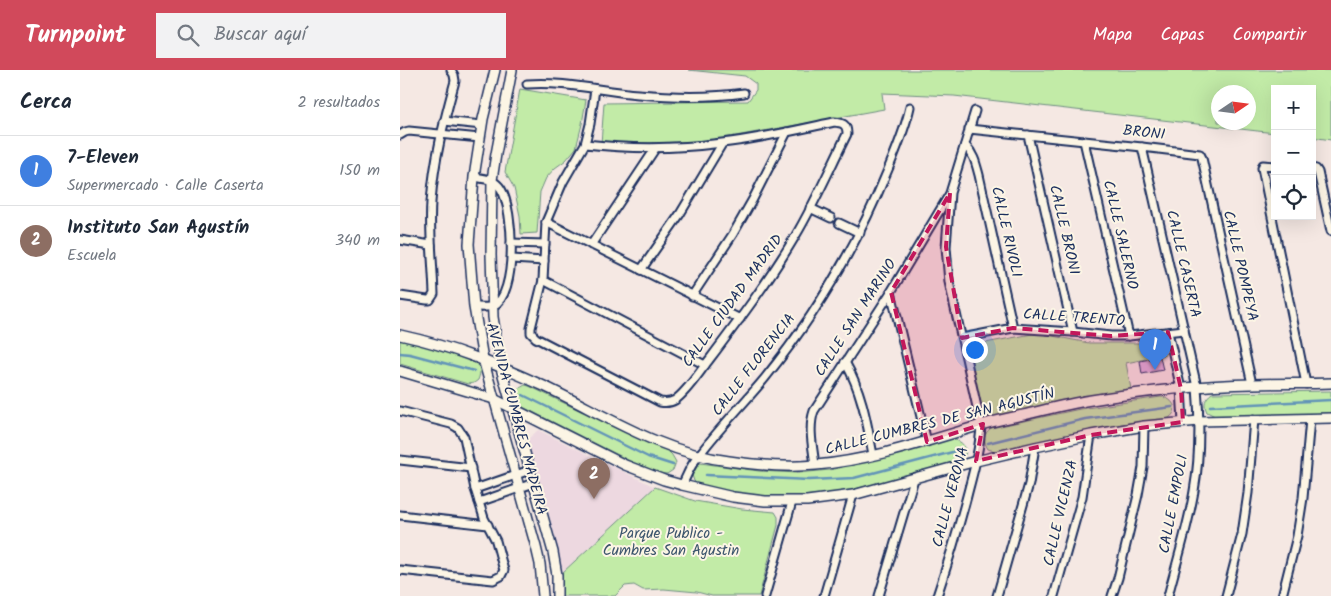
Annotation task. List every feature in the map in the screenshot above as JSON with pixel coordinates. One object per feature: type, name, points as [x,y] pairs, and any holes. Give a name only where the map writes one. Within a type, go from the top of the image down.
[{"type":"street","points":[[400,296],[427,300],[433,297],[431,202],[438,147],[455,81],[451,70]]},
{"type":"street","name":"AVENIDA CUMBRES MADEIRA","points":[[494,70],[482,125],[474,178],[469,244],[474,307],[483,359],[540,564],[543,596]]},
{"type":"street","name":"AVENIDA CUMBRES MADEIRA","points":[[512,70],[492,180],[491,255],[493,306],[502,368],[553,552],[557,575],[557,596]]},
{"type":"street","points":[[491,84],[508,88]]},
{"type":"street","points":[[527,84],[555,84],[638,94],[714,96],[744,93]]},
{"type":"street","name":"CALLE CIUDAD MADRID","points":[[585,144],[609,147],[655,148],[722,144],[834,122],[846,125],[847,134],[797,234],[740,319],[672,402],[660,402],[536,338],[531,333],[543,280],[546,222],[563,182],[585,144],[595,89]]},
{"type":"street","name":"CALLE FLORENCIA","points":[[682,486],[693,464],[706,445],[765,378],[818,303],[860,233],[906,126],[910,107]]},
{"type":"street","name":"CALLE VERONA","points":[[937,596],[976,461],[981,425],[949,282],[946,247],[950,193],[975,111]]},
{"type":"street","points":[[444,121],[482,125]]},
{"type":"street","points":[[969,130],[1084,141]]},
{"type":"street","points":[[400,135],[409,131],[480,138]]},
{"type":"street","points":[[692,296],[753,200],[787,132]]},
{"type":"street","name":"CALLE BRONI","points":[[1028,135],[1073,332]]},
{"type":"street","name":"BRONI","points":[[1084,141],[1200,154]]},
{"type":"street","name":"CALLE SALERNO","points":[[1084,141],[1129,336]]},
{"type":"street","points":[[641,270],[680,214],[722,144]]},
{"type":"street","name":"CALLE RIVOLI","points":[[965,145],[974,157],[979,176],[1013,328]]},
{"type":"street","name":"CALLE CASERTA","points":[[1142,147],[1197,387]]},
{"type":"street","points":[[592,245],[655,148]]},
{"type":"street","name":"CALLE POMPEYA","points":[[1200,154],[1252,384]]},
{"type":"street","points":[[1271,166],[1265,165],[1262,168],[1306,384]]},
{"type":"street","points":[[1316,169],[1331,231]]},
{"type":"street","points":[[474,178],[492,180],[501,189],[510,224],[512,260],[502,298],[493,306],[474,307]]},
{"type":"street","name":"CALLE SAN MARINO","points":[[815,465],[811,419],[820,400],[891,292],[950,193]]},
{"type":"street","points":[[810,208],[831,218]]},
{"type":"street","points":[[546,222],[740,319]]},
{"type":"street","points":[[839,223],[860,233]]},
{"type":"street","points":[[400,240],[432,245]]},
{"type":"street","points":[[511,242],[545,244]]},
{"type":"street","points":[[512,260],[544,261]]},
{"type":"street","points":[[543,280],[704,365]]},
{"type":"street","points":[[891,292],[926,442]]},
{"type":"street","name":"CALLE TRENTO","points":[[962,338],[1013,328],[1112,336],[1184,330]]},
{"type":"street","name":"CALLE CASERTA","points":[[1168,332],[1181,389],[1182,422]]},
{"type":"street","name":"CALLE CUMBRES DE SAN AGUSTÍN","points":[[400,334],[460,350],[483,359],[546,387],[634,432],[672,447],[699,456],[778,466],[815,465],[874,454],[926,442],[981,425],[1084,402],[1197,387],[1331,383]]},
{"type":"street","points":[[846,362],[855,379],[861,398],[874,454]]},
{"type":"street","points":[[400,371],[494,399],[625,465],[682,486],[734,497],[792,502],[853,495],[976,461],[1035,447],[1144,426],[1199,421],[1331,418]]},
{"type":"street","name":"CALLE EMPOLI","points":[[1168,596],[1187,525],[1194,490],[1199,421],[1197,387]]},
{"type":"street","points":[[400,410],[451,424],[458,428],[464,437],[479,502],[484,518],[496,541],[504,570],[501,576],[493,580],[400,570]]},
{"type":"street","points":[[1226,596],[1242,534],[1248,493],[1254,419]]},
{"type":"street","points":[[1282,596],[1297,536],[1303,498],[1310,419]]},
{"type":"street","points":[[1112,596],[1138,495],[1143,467],[1144,426]]},
{"type":"street","name":"CALLE VICENZA","points":[[1054,596],[1082,497],[1091,435]]},
{"type":"street","points":[[997,596],[1029,484],[1035,447]]},
{"type":"street","points":[[400,460],[471,468]]},
{"type":"street","points":[[475,488],[530,470]]},
{"type":"street","points":[[879,596],[914,479]]},
{"type":"street","points":[[479,502],[534,483]]},
{"type":"street","points":[[824,596],[853,495]]},
{"type":"street","points":[[765,596],[792,502]]},
{"type":"street","points":[[400,515],[488,525]]},
{"type":"highlighted area","points":[[950,193],[946,247],[962,338],[1013,328],[1111,336],[1168,332],[1181,389],[1183,422],[1091,435],[976,461],[983,424],[927,442],[891,292]]},
{"type":"shaded area","points":[[538,430],[655,487],[562,573],[548,510],[527,440]]},
{"type":"green space","points":[[689,70],[1331,70],[1331,140],[1316,138],[1316,85],[1271,85],[1271,133],[1249,130],[1256,130],[1256,85],[1211,85],[1211,126],[954,96],[882,93],[884,109],[719,139],[685,142],[601,144],[604,103],[748,101],[756,90],[756,84],[745,76]]},
{"type":"green space","points":[[520,89],[586,100],[576,148],[546,178],[540,192],[537,233],[521,234],[520,216],[514,188],[505,172]]},
{"type":"green space","points":[[1037,333],[1089,343],[1159,343],[1166,355],[1126,363],[1131,389],[990,418],[982,412],[968,351],[970,346]]},
{"type":"green space","points":[[400,340],[441,350],[473,361],[480,368],[478,380],[468,384],[400,364]]},
{"type":"green space","points":[[525,385],[668,451],[676,462],[673,470],[667,474],[659,473],[632,462],[519,405],[516,393]]},
{"type":"green space","points":[[1331,391],[1331,413],[1217,417],[1207,412],[1205,406],[1206,399],[1212,393]]},
{"type":"green space","points":[[1161,397],[1170,400],[1174,406],[1174,413],[1167,419],[1122,424],[998,452],[988,449],[985,443],[985,435],[991,428],[1080,409]]},
{"type":"green space","points":[[951,439],[960,442],[965,447],[964,458],[961,462],[855,489],[827,494],[787,497],[725,492],[699,486],[694,481],[692,475],[694,468],[700,463],[759,471],[798,473],[830,470]]},
{"type":"green space","name":"Parque Publico - Cumbres San Agustin","points":[[655,487],[695,501],[742,509],[775,512],[778,517],[778,525],[759,596],[712,596],[697,592],[664,589],[643,590],[634,585],[625,586],[615,596],[562,596],[562,573]]},
{"type":"building","points":[[1160,357],[1163,370],[1142,374],[1140,361]]},
{"type":"waterway","points":[[400,353],[474,371]]},
{"type":"waterway","points":[[523,395],[648,457],[673,465]]},
{"type":"waterway","points":[[1210,406],[1331,400]]},
{"type":"waterway","points":[[988,443],[1085,419],[1172,407]]},
{"type":"waterway","points":[[706,475],[809,480],[854,478],[960,450]]},
{"type":"place","name":"7-Eleven","points":[[1155,370]]},
{"type":"place","name":"Instituto San Agustín","points":[[594,499]]}]
